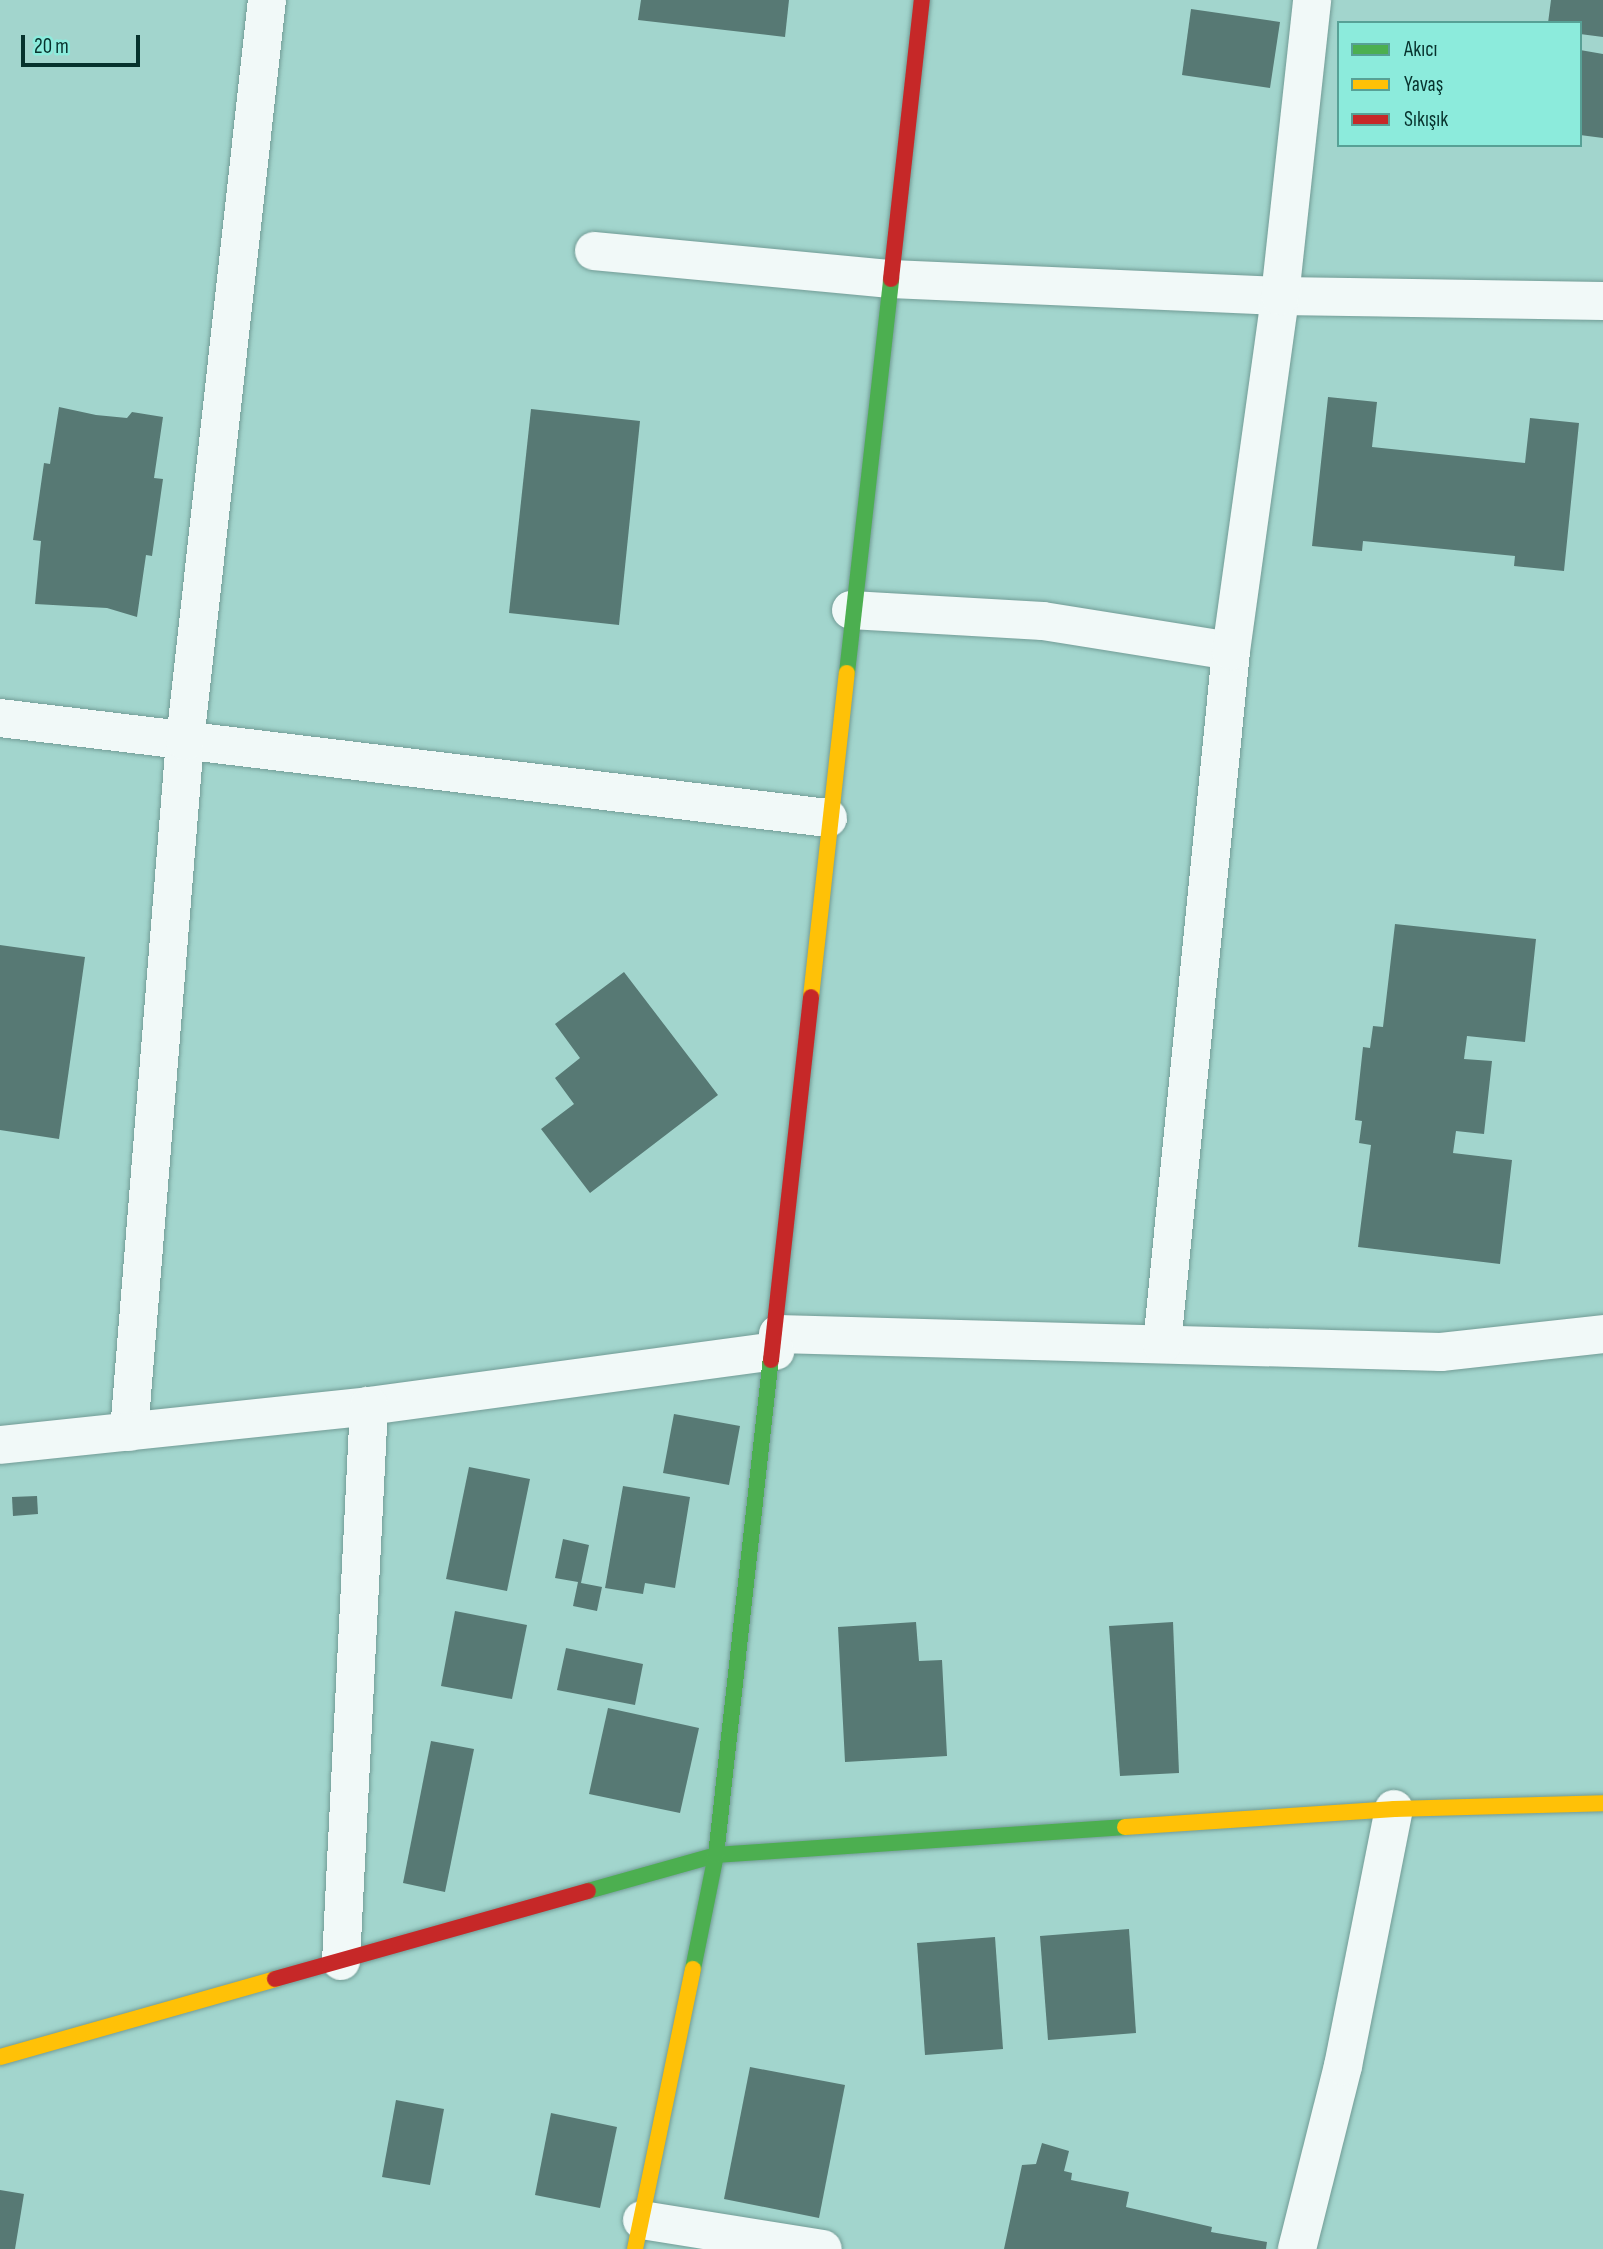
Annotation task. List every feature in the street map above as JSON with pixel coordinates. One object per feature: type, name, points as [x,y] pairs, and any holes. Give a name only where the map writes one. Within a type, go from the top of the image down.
[{"type":"street","points":[[130,1432],[185,741],[267,0]]},
{"type":"street","points":[[823,2249],[638,2235],[716,1855],[776,1343],[851,610],[922,0]]},
{"type":"street","points":[[1162,1344],[1231,651],[1280,296],[1312,0]]},
{"type":"street","points":[[594,251],[891,279],[1280,296],[1603,301]]},
{"type":"street","points":[[851,610],[1043,621],[1231,651]]},
{"type":"street","points":[[0,718],[828,818]]},
{"type":"street","points":[[0,1445],[369,1406],[776,1343],[1162,1344],[1441,1352],[1603,1335]]},
{"type":"street","points":[[341,1961],[369,1406]]},
{"type":"street","points":[[0,2057],[716,1855],[1394,1809],[1603,1803]]},
{"type":"street","points":[[1297,2249],[1343,2066],[1394,1809]]},
{"type":"building","points":[[641,0],[789,0],[785,37],[638,20]]},
{"type":"building","points":[[1551,0],[1603,0],[1603,37],[1582,34],[1582,21],[1548,21]]},
{"type":"building","points":[[1191,9],[1280,22],[1270,88],[1182,75]]},
{"type":"building","points":[[1582,50],[1603,54],[1603,138],[1582,135]]},
{"type":"building","points":[[1328,397],[1377,402],[1372,447],[1525,463],[1530,418],[1579,423],[1564,571],[1514,566],[1515,556],[1363,541],[1362,551],[1312,546]]},
{"type":"building","points":[[59,407],[127,418],[132,412],[163,417],[154,478],[163,479],[152,556],[146,555],[137,617],[107,608],[35,604],[41,541],[33,540],[44,463],[50,464]]},
{"type":"building","points":[[531,409],[640,421],[619,625],[509,613]]},
{"type":"building","points":[[1395,924],[1536,939],[1525,1042],[1467,1036],[1464,1059],[1492,1061],[1484,1134],[1456,1131],[1453,1153],[1512,1160],[1500,1264],[1358,1247],[1371,1145],[1359,1143],[1362,1121],[1355,1120],[1363,1047],[1370,1048],[1373,1026],[1383,1027]]},
{"type":"building","points":[[0,945],[85,957],[59,1139],[0,1130]]},
{"type":"building","points":[[624,972],[718,1095],[590,1193],[541,1129],[574,1104],[555,1078],[580,1058],[555,1024]]},
{"type":"building","points":[[674,1414],[740,1426],[729,1485],[663,1473]]},
{"type":"building","points":[[469,1467],[530,1479],[507,1591],[446,1579]]},
{"type":"building","points":[[623,1486],[690,1497],[675,1588],[645,1583],[643,1594],[605,1588]]},
{"type":"building","points":[[37,1496],[38,1514],[13,1516],[12,1497]]},
{"type":"building","points":[[563,1539],[589,1545],[581,1583],[602,1587],[597,1611],[573,1606],[578,1582],[555,1578]]},
{"type":"building","points":[[455,1611],[527,1625],[512,1699],[441,1686]]},
{"type":"building","points":[[916,1622],[919,1661],[942,1660],[947,1756],[845,1762],[838,1627]]},
{"type":"building","points":[[1173,1622],[1179,1773],[1120,1776],[1109,1626]]},
{"type":"building","points":[[566,1648],[643,1664],[635,1705],[557,1690]]},
{"type":"building","points":[[608,1708],[699,1728],[680,1813],[589,1794]]},
{"type":"building","points":[[431,1741],[474,1749],[445,1892],[403,1883]]},
{"type":"building","points":[[1129,1929],[1136,2033],[1048,2040],[1040,1936]]},
{"type":"building","points":[[995,1937],[1003,2049],[925,2055],[917,1943]]},
{"type":"building","points":[[750,2067],[845,2085],[819,2218],[724,2199]]},
{"type":"building","points":[[396,2100],[444,2109],[430,2185],[382,2177]]},
{"type":"building","points":[[551,2113],[617,2127],[600,2208],[535,2195]]},
{"type":"building","points":[[1042,2143],[1069,2151],[1064,2171],[1072,2173],[1071,2180],[1129,2192],[1126,2207],[1212,2227],[1211,2232],[1267,2242],[1266,2249],[1004,2249],[1022,2165],[1036,2164]]},
{"type":"building","points":[[0,2190],[24,2194],[15,2249],[0,2249]]},
{"type":"traffic: fast","points":[[847,673],[891,279]]},
{"type":"traffic: fast","points":[[693,1969],[716,1855],[771,1360]]},
{"type":"traffic: fast","points":[[588,1891],[716,1855],[1125,1827]]},
{"type":"traffic: slow","points":[[811,997],[847,673]]},
{"type":"traffic: slow","points":[[1125,1827],[1394,1809],[1603,1803]]},
{"type":"traffic: slow","points":[[635,2249],[693,1969]]},
{"type":"traffic: slow","points":[[0,2057],[275,1979]]},
{"type":"traffic: jam","points":[[891,279],[922,0]]},
{"type":"traffic: jam","points":[[771,1360],[811,997]]},
{"type":"traffic: jam","points":[[275,1979],[588,1891]]}]
